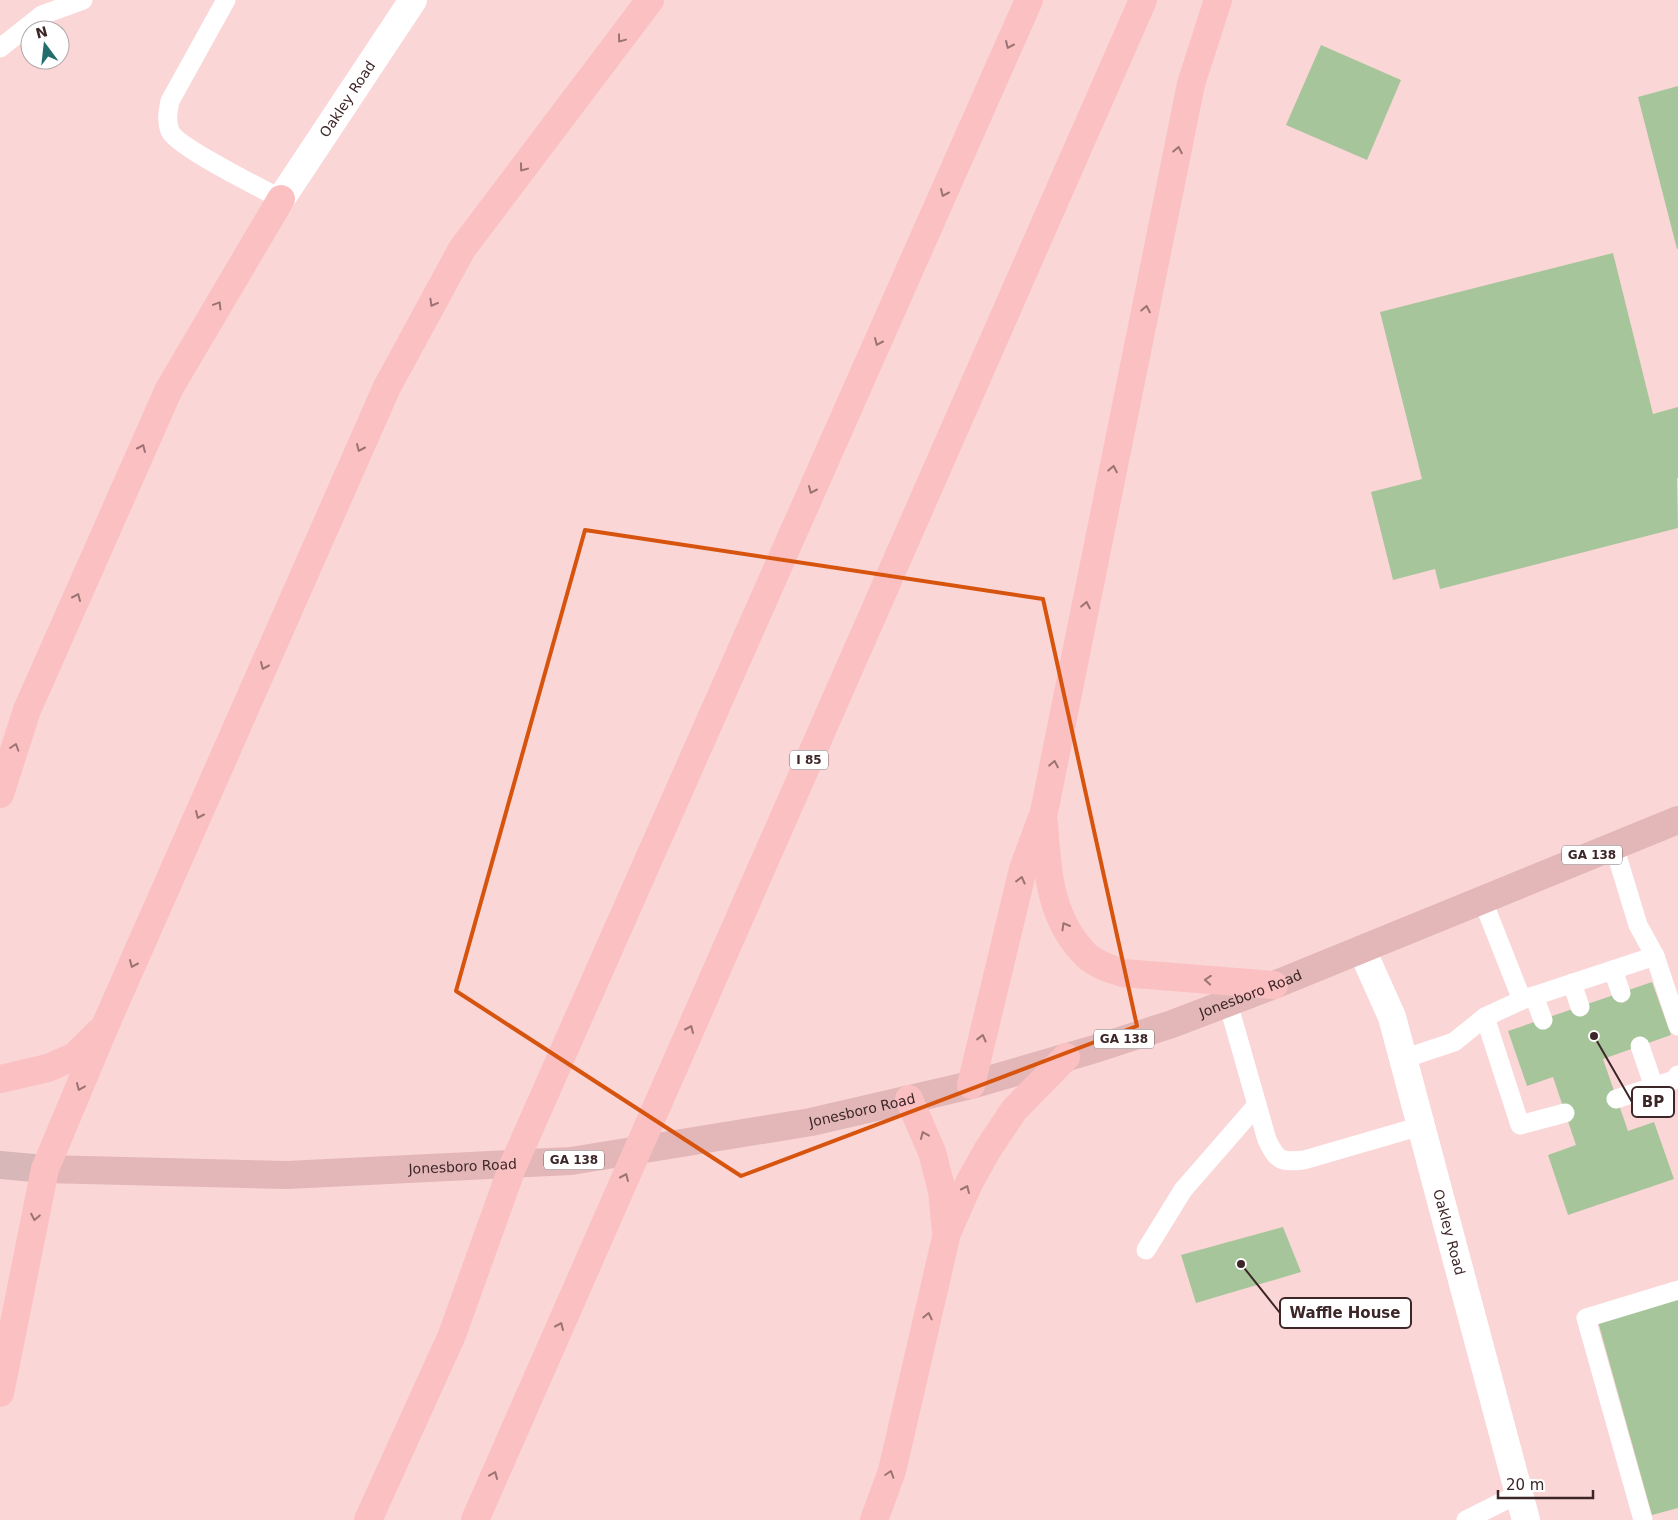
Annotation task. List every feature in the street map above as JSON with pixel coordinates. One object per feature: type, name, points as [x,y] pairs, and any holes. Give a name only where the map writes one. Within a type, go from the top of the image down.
[{"type":"highway","points":[[0,1393],[45,1169],[387,387],[462,249],[650,0]]},
{"type":"highway","points":[[368,1520],[452,1335],[512,1168],[1029,0]]},
{"type":"highway","name":"I 85","points":[[476,1520],[1143,0]]},
{"type":"highway","points":[[971,1085],[1023,869],[1044,812],[1191,84],[1218,0]]},
{"type":"highway","points":[[0,794],[27,710],[169,389],[281,199]]},
{"type":"highway","points":[[1044,812],[1047,862],[1052,894],[1060,920],[1070,936],[1087,956],[1104,966],[1123,973],[1274,986]]},
{"type":"highway","name":"Jonesboro Road","points":[[45,1169],[287,1175],[571,1161],[810,1122],[971,1085],[1172,1024],[1274,986],[1678,820]]},
{"type":"highway","points":[[3,1078],[48,1068],[75,1056],[106,1026]]},
{"type":"highway","points":[[874,1520],[892,1471],[947,1233],[969,1183],[988,1149],[1014,1110],[1066,1057]]},
{"type":"highway","points":[[909,1100],[932,1152],[942,1191],[947,1233]]},
{"type":"highway","points":[[0,1284],[6,1303],[11,1337]]},
{"type":"main road","name":"Jonesboro Road","points":[[0,1165],[45,1169]]},
{"type":"street","name":"Oakley Road","points":[[281,199],[413,0]]},
{"type":"street","name":"Oakley Road","points":[[1362,950],[1392,1018],[1526,1520]]},
{"type":"lane","points":[[0,48],[42,15],[83,0]]},
{"type":"lane","points":[[226,0],[170,101],[167,115],[170,132],[189,149],[281,199]]},
{"type":"lane","points":[[1614,846],[1638,925],[1655,956],[1673,996],[1678,1026]]},
{"type":"lane","points":[[1483,901],[1528,998],[1543,1020]]},
{"type":"lane","points":[[1403,1059],[1454,1042],[1485,1017],[1528,998],[1655,956]]},
{"type":"lane","points":[[1613,970],[1621,993]]},
{"type":"lane","points":[[1572,983],[1580,1007]]},
{"type":"lane","points":[[1228,1003],[1267,1140],[1275,1156],[1287,1162],[1304,1160],[1421,1126]]},
{"type":"lane","points":[[1485,1017],[1520,1125],[1565,1113]]},
{"type":"lane","points":[[1640,1046],[1654,1087]]},
{"type":"lane","points":[[1616,1099],[1677,1081]]},
{"type":"lane","points":[[1146,1250],[1183,1190],[1258,1105]]},
{"type":"lane","points":[[1643,1520],[1586,1318],[1678,1290]]},
{"type":"lane","points":[[1466,1520],[1518,1494]]},
{"type":"highlighted area","points":[[585,530],[1043,599],[1137,1026],[741,1176],[456,991]]},
{"type":"building","points":[[1321,45],[1401,80],[1367,160],[1286,125]]},
{"type":"building","points":[[1678,86],[1678,249],[1677,249],[1638,97]]},
{"type":"building","points":[[1613,253],[1653,414],[1678,407],[1678,528],[1440,589],[1435,569],[1393,580],[1371,492],[1422,479],[1380,312]]},
{"type":"building","points":[[1652,982],[1671,1035],[1603,1059],[1628,1131],[1654,1122],[1674,1179],[1568,1215],[1548,1155],[1576,1145],[1553,1077],[1527,1086],[1508,1031]]},
{"type":"building","points":[[1283,1227],[1301,1272],[1196,1303],[1181,1255]]},
{"type":"building","points":[[1678,1295],[1678,1508],[1652,1515],[1597,1318]]},
{"type":"place","name":"BP","points":[[1594,1036]]},
{"type":"place","name":"Waffle House","points":[[1241,1264]]}]
